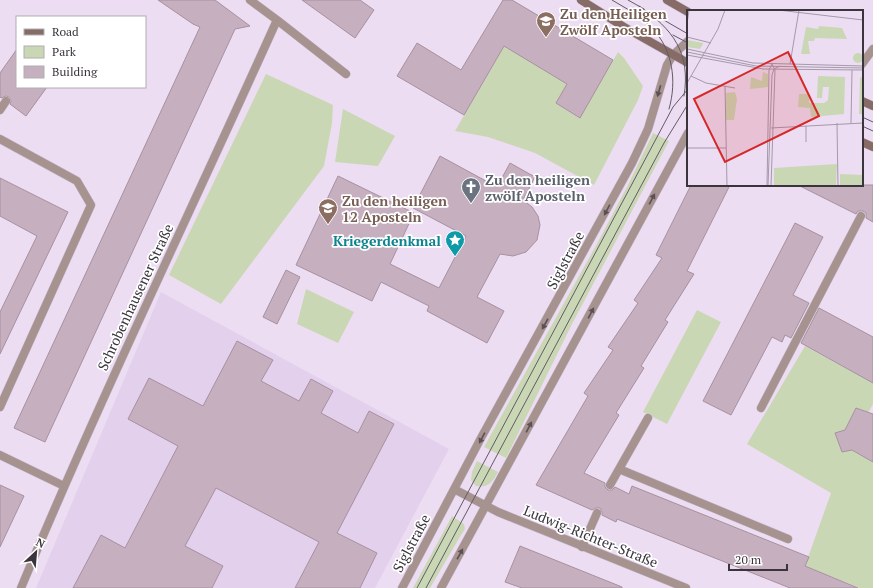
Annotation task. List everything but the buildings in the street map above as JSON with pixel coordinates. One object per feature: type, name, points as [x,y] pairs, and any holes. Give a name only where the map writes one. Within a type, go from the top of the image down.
[{"type":"main road","points":[[581,0],[624,27],[687,62]]},
{"type":"main road","points":[[666,0],[687,11]]},
{"type":"main road","points":[[863,101],[873,106]]},
{"type":"main road","points":[[863,142],[873,147]]},
{"type":"street","points":[[250,0],[346,74]]},
{"type":"street","name":"Schrobenhausener Straße","points":[[21,588],[64,486],[158,277],[221,145],[277,20]]},
{"type":"street","name":"Siglstraße","points":[[402,588],[454,489],[632,163],[648,129],[667,65],[673,55],[687,42]]},
{"type":"street","points":[[863,63],[873,49]]},
{"type":"street","points":[[0,110],[6,101]]},
{"type":"street","points":[[441,588],[687,135]]},
{"type":"street","points":[[0,139],[77,181],[91,205],[0,407]]},
{"type":"street","points":[[761,408],[861,216]]},
{"type":"street","points":[[610,485],[648,418]]},
{"type":"street","points":[[0,455],[64,486]]},
{"type":"street","points":[[619,469],[788,539]]},
{"type":"street","points":[[454,489],[486,506]]},
{"type":"street","name":"Ludwig-Richter-Straße","points":[[486,506],[582,547],[686,588]]},
{"type":"street","points":[[582,547],[597,513]]},
{"type":"shaded area","points":[[161,292],[449,449],[375,588],[36,588]]},
{"type":"green space","points":[[504,46],[567,84],[556,103],[579,118],[618,52],[624,58],[643,86],[638,100],[594,185],[535,153],[488,137],[455,131]]},
{"type":"green space","points":[[266,74],[333,105],[332,123],[324,166],[221,304],[169,275]]},
{"type":"green space","points":[[343,109],[395,136],[378,166],[335,162]]},
{"type":"green space","points":[[653,133],[669,141],[572,324],[506,458],[484,447],[598,242]]},
{"type":"green space","points":[[306,289],[354,312],[338,343],[297,324]]},
{"type":"green space","points":[[697,310],[721,322],[667,424],[643,412]]},
{"type":"green space","points":[[805,346],[873,383],[873,404],[868,413],[856,408],[845,430],[835,433],[842,452],[852,450],[873,462],[873,588],[860,588],[805,566],[831,493],[747,444]]},
{"type":"green space","points":[[477,461],[498,472],[492,482],[487,485],[476,486],[471,480],[472,472]]},
{"type":"green space","points":[[452,516],[464,524],[465,529],[430,588],[413,588]]},
{"type":"tram line","points":[[612,0],[634,13]]},
{"type":"tram line","points":[[628,0],[644,9]]},
{"type":"tram line","points":[[639,6],[661,24],[670,33],[677,44],[685,67],[684,96]]},
{"type":"tram line","points":[[630,10],[652,28],[665,46],[669,56],[673,77],[673,88],[669,109]]},
{"type":"tram line","points":[[662,19],[687,33]]},
{"type":"tram line","points":[[673,35],[687,42]]},
{"type":"tram line","points":[[417,588],[673,107],[687,90]]},
{"type":"tram line","points":[[426,588],[664,143],[687,106]]},
{"type":"tram line","points":[[863,117],[873,122]]},
{"type":"tram line","points":[[863,126],[873,131]]},
{"type":"place","name":"Zu den Heiligen Zwölf Aposteln","points":[[546,38]]},
{"type":"place","name":"Zu den heiligen zwölf Aposteln","points":[[471,204]]},
{"type":"place","name":"Zu den heiligen 12 Aposteln","points":[[328,225]]},
{"type":"place","name":"Kriegerdenkmal","points":[[455,257]]}]
